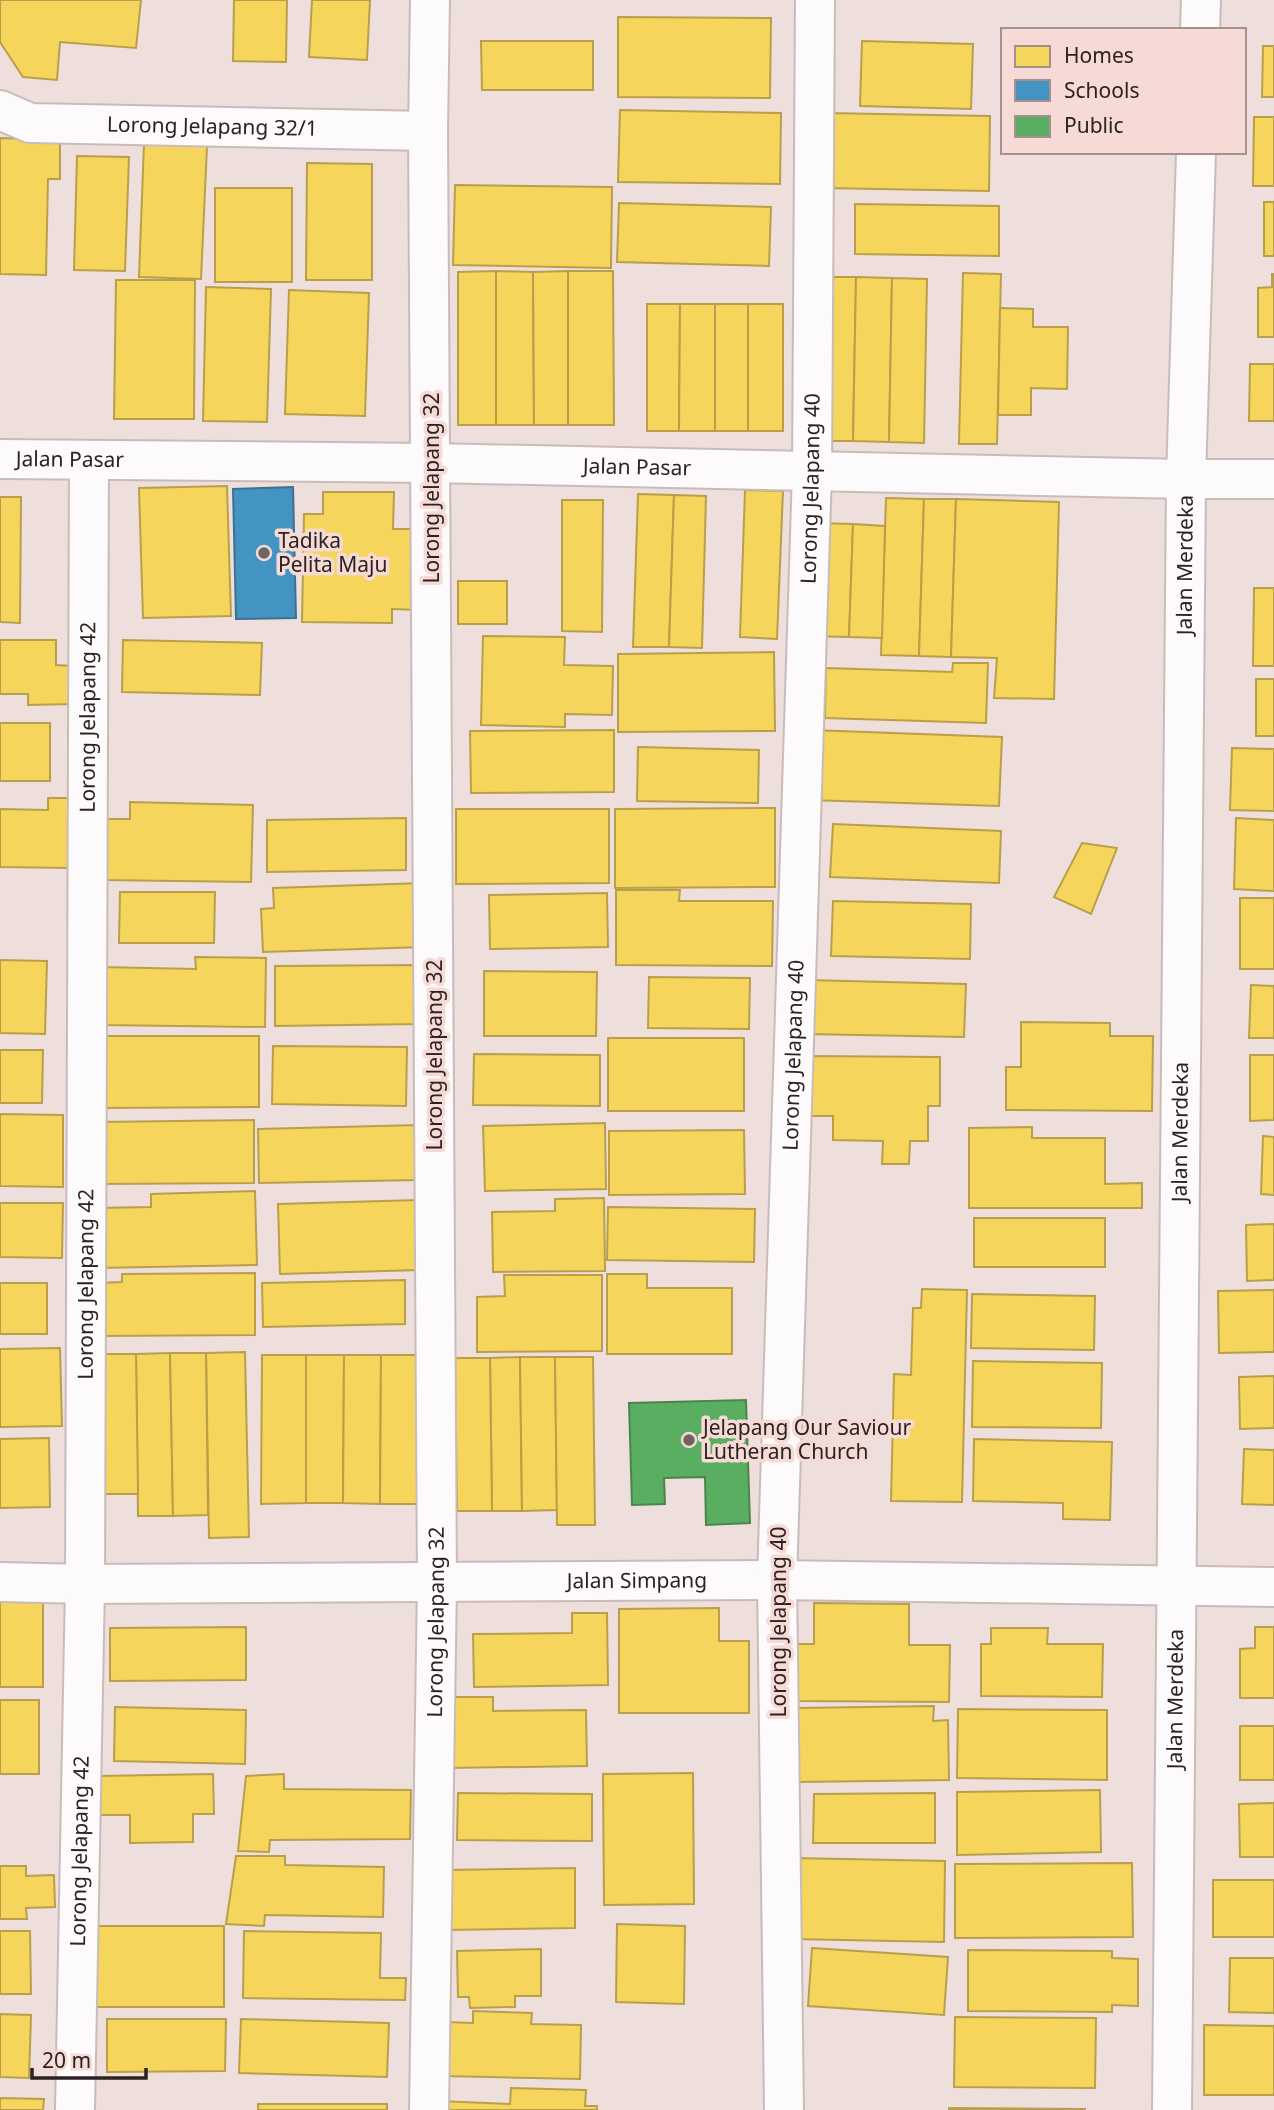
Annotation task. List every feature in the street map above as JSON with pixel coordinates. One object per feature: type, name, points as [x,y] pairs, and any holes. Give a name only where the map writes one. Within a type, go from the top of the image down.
[{"type":"street","name":"Lorong Jelapang 32","points":[[429,2110],[437,1582],[428,131],[430,0]]},
{"type":"street","name":"Lorong Jelapang 40","points":[[784,2110],[778,1580],[812,472],[815,0]]},
{"type":"street","points":[[1200,28],[1201,0]]},
{"type":"street","name":"Lorong Jelapang 32/1","points":[[0,110],[30,123],[428,131]]},
{"type":"street","name":"Jalan Merdeka","points":[[1172,2110],[1186,479],[1196,154]]},
{"type":"street","name":"Jalan Pasar","points":[[0,459],[432,463],[1274,479]]},
{"type":"street","name":"Lorong Jelapang 42","points":[[75,2110],[85,1584],[89,460]]},
{"type":"street","name":"Jalan Simpang","points":[[0,1582],[85,1584],[778,1580],[1274,1587]]},
{"type":"building: Homes","points":[[0,0],[141,0],[136,48],[60,42],[57,80],[23,77],[0,42]]},
{"type":"building: Homes","points":[[234,0],[287,0],[286,62],[233,61]]},
{"type":"building: Homes","points":[[312,0],[370,0],[367,60],[309,57]]},
{"type":"building: Homes","points":[[618,17],[771,18],[770,98],[618,97]]},
{"type":"building: Homes","points":[[481,41],[593,41],[593,90],[482,90]]},
{"type":"building: Homes","points":[[862,41],[973,44],[971,109],[860,106]]},
{"type":"building: Homes","points":[[1263,46],[1274,46],[1274,97],[1262,97]]},
{"type":"building: Homes","points":[[620,110],[781,113],[780,184],[618,182]]},
{"type":"building: Homes","points":[[825,113],[990,116],[989,191],[824,188]]},
{"type":"building: Homes","points":[[1254,117],[1274,117],[1274,186],[1253,186]]},
{"type":"building: Homes","points":[[0,138],[60,140],[60,179],[48,179],[46,275],[0,274]]},
{"type":"building: Homes","points":[[144,143],[207,146],[201,279],[139,277]]},
{"type":"building: Homes","points":[[77,156],[129,157],[125,271],[74,270]]},
{"type":"building: Homes","points":[[307,163],[372,164],[372,280],[306,280]]},
{"type":"building: Homes","points":[[455,185],[612,187],[611,268],[453,265]]},
{"type":"building: Homes","points":[[215,188],[292,188],[292,282],[215,282]]},
{"type":"building: Homes","points":[[1264,202],[1274,202],[1274,256],[1264,256]]},
{"type":"building: Homes","points":[[619,203],[771,207],[769,266],[617,262]]},
{"type":"building: Homes","points":[[855,204],[999,206],[999,256],[855,254]]},
{"type":"building: Homes","points":[[496,271],[533,272],[534,425],[496,425]]},
{"type":"building: Homes","points":[[496,271],[496,425],[458,425],[458,272]]},
{"type":"building: Homes","points":[[568,271],[613,271],[614,425],[568,425]]},
{"type":"building: Homes","points":[[568,271],[568,425],[534,425],[533,272]]},
{"type":"building: Homes","points":[[963,273],[1001,274],[997,444],[959,444]]},
{"type":"building: Homes","points":[[1272,274],[1274,337],[1258,337],[1258,288],[1272,287]]},
{"type":"building: Homes","points":[[820,277],[856,277],[853,441],[817,441]]},
{"type":"building: Homes","points":[[856,277],[892,278],[889,442],[853,441]]},
{"type":"building: Homes","points":[[892,278],[927,279],[924,443],[889,442]]},
{"type":"building: Homes","points":[[116,280],[195,280],[194,419],[114,419]]},
{"type":"building: Homes","points":[[206,287],[271,289],[267,422],[203,421]]},
{"type":"building: Homes","points":[[289,290],[369,293],[365,416],[285,414]]},
{"type":"building: Homes","points":[[647,304],[680,304],[679,431],[647,431]]},
{"type":"building: Homes","points":[[680,304],[715,304],[715,431],[679,431]]},
{"type":"building: Homes","points":[[715,304],[748,304],[748,431],[715,431]]},
{"type":"building: Homes","points":[[748,304],[783,304],[783,431],[748,431]]},
{"type":"building: Homes","points":[[1000,308],[1033,309],[1033,327],[1068,327],[1067,389],[1031,388],[1031,415],[998,415]]},
{"type":"building: Homes","points":[[1250,364],[1274,364],[1274,421],[1249,421]]},
{"type":"building: Homes","points":[[227,486],[231,616],[143,618],[139,488]]},
{"type":"building: Homes","points":[[745,490],[783,491],[777,639],[740,637]]},
{"type":"building: Homes","points":[[323,492],[394,492],[393,529],[420,529],[419,610],[392,609],[392,623],[302,622],[304,514],[323,514]]},
{"type":"building: Homes","points":[[638,494],[674,495],[669,647],[633,647]]},
{"type":"building: Homes","points":[[674,495],[706,496],[702,648],[669,647]]},
{"type":"building: Homes","points":[[0,497],[21,497],[20,623],[0,622]]},
{"type":"building: Homes","points":[[886,498],[924,499],[919,656],[881,655]]},
{"type":"building: Homes","points":[[924,499],[956,499],[951,657],[919,656]]},
{"type":"building: Homes","points":[[956,499],[1059,502],[1054,699],[994,698],[997,658],[951,657]]},
{"type":"building: Homes","points":[[562,500],[603,500],[602,632],[562,631]]},
{"type":"building: Homes","points":[[816,523],[853,524],[849,637],[812,636]]},
{"type":"building: Homes","points":[[853,524],[885,526],[882,638],[849,637]]},
{"type":"building: Homes","points":[[458,581],[507,581],[507,624],[458,624]]},
{"type":"building: Homes","points":[[1254,588],[1274,588],[1274,666],[1253,666]]},
{"type":"building: Homes","points":[[483,636],[565,637],[564,665],[613,666],[612,715],[565,714],[565,727],[481,725]]},
{"type":"building: Homes","points":[[0,640],[56,640],[56,665],[73,666],[73,704],[28,705],[28,694],[0,694]]},
{"type":"building: Homes","points":[[123,640],[262,643],[260,695],[122,692]]},
{"type":"building: Homes","points":[[774,652],[775,731],[618,732],[618,654]]},
{"type":"building: Homes","points":[[953,663],[988,663],[986,723],[825,718],[826,668],[952,672]]},
{"type":"building: Homes","points":[[1256,679],[1274,679],[1274,736],[1256,736]]},
{"type":"building: Homes","points":[[0,723],[50,723],[50,781],[0,781]]},
{"type":"building: Homes","points":[[614,730],[614,792],[471,793],[470,731]]},
{"type":"building: Homes","points":[[811,730],[1002,737],[999,806],[809,800]]},
{"type":"building: Homes","points":[[638,747],[759,750],[758,803],[637,801]]},
{"type":"building: Homes","points":[[1232,748],[1274,749],[1274,811],[1230,810]]},
{"type":"building: Homes","points":[[48,798],[72,798],[71,868],[0,867],[0,809],[48,810]]},
{"type":"building: Homes","points":[[130,802],[253,805],[251,882],[103,880],[104,819],[130,819]]},
{"type":"building: Homes","points":[[775,808],[775,887],[615,888],[615,809]]},
{"type":"building: Homes","points":[[456,809],[609,809],[609,883],[456,884]]},
{"type":"building: Homes","points":[[406,818],[406,870],[267,872],[267,820]]},
{"type":"building: Homes","points":[[1236,818],[1274,820],[1274,891],[1234,889]]},
{"type":"building: Homes","points":[[833,824],[1001,831],[999,883],[830,877]]},
{"type":"building: Homes","points":[[1082,843],[1117,848],[1091,914],[1054,897]]},
{"type":"building: Homes","points":[[423,883],[425,947],[263,952],[261,909],[274,908],[273,888]]},
{"type":"building: Homes","points":[[616,890],[680,890],[679,901],[773,901],[772,966],[616,965]]},
{"type":"building: Homes","points":[[120,892],[215,892],[214,943],[119,943]]},
{"type":"building: Homes","points":[[607,893],[608,947],[490,949],[489,895]]},
{"type":"building: Homes","points":[[1240,898],[1274,898],[1274,969],[1240,969]]},
{"type":"building: Homes","points":[[833,901],[971,904],[970,959],[831,956]]},
{"type":"building: Homes","points":[[195,957],[266,958],[265,1027],[100,1025],[101,967],[196,969]]},
{"type":"building: Homes","points":[[0,960],[47,961],[45,1034],[0,1033]]},
{"type":"building: Homes","points":[[420,965],[420,1024],[275,1026],[275,966]]},
{"type":"building: Homes","points":[[484,971],[597,972],[596,1036],[484,1036]]},
{"type":"building: Homes","points":[[649,977],[750,978],[749,1029],[648,1028]]},
{"type":"building: Homes","points":[[807,980],[966,984],[964,1037],[806,1034]]},
{"type":"building: Homes","points":[[1251,985],[1274,986],[1274,1038],[1249,1038]]},
{"type":"building: Homes","points":[[1021,1022],[1110,1023],[1110,1036],[1153,1036],[1152,1111],[1006,1110],[1006,1067],[1021,1067]]},
{"type":"building: Homes","points":[[101,1036],[259,1036],[259,1107],[101,1108]]},
{"type":"building: Homes","points":[[608,1038],[744,1038],[744,1111],[608,1111]]},
{"type":"building: Homes","points":[[273,1046],[407,1047],[406,1106],[272,1104]]},
{"type":"building: Homes","points":[[0,1050],[43,1050],[42,1103],[0,1103]]},
{"type":"building: Homes","points":[[474,1054],[600,1055],[600,1106],[473,1105]]},
{"type":"building: Homes","points":[[1250,1055],[1274,1055],[1274,1120],[1250,1121]]},
{"type":"building: Homes","points":[[807,1056],[940,1057],[940,1106],[928,1106],[928,1141],[910,1141],[909,1164],[882,1164],[883,1141],[833,1140],[833,1116],[806,1116]]},
{"type":"building: Homes","points":[[0,1114],[63,1115],[63,1187],[0,1186]]},
{"type":"building: Homes","points":[[254,1120],[254,1183],[101,1184],[100,1122]]},
{"type":"building: Homes","points":[[605,1123],[606,1189],[485,1191],[483,1126]]},
{"type":"building: Homes","points":[[419,1125],[420,1180],[259,1183],[258,1129]]},
{"type":"building: Homes","points":[[1032,1127],[1032,1138],[1105,1138],[1105,1184],[1142,1183],[1142,1208],[969,1208],[969,1128]]},
{"type":"building: Homes","points":[[744,1130],[745,1194],[609,1195],[609,1131]]},
{"type":"building: Homes","points":[[1263,1136],[1274,1137],[1274,1195],[1261,1194]]},
{"type":"building: Homes","points":[[255,1191],[257,1265],[97,1268],[95,1208],[151,1207],[151,1194]]},
{"type":"building: Homes","points":[[604,1198],[605,1271],[493,1272],[492,1212],[555,1211],[555,1199]]},
{"type":"building: Homes","points":[[418,1200],[420,1270],[280,1274],[278,1204]]},
{"type":"building: Homes","points":[[0,1203],[63,1203],[62,1258],[0,1257]]},
{"type":"building: Homes","points":[[608,1207],[755,1209],[754,1262],[607,1260]]},
{"type":"building: Homes","points":[[974,1218],[1105,1218],[1105,1267],[974,1267]]},
{"type":"building: Homes","points":[[1274,1224],[1274,1280],[1247,1281],[1246,1225]]},
{"type":"building: Homes","points":[[255,1273],[255,1335],[98,1336],[98,1283],[122,1282],[122,1274]]},
{"type":"building: Homes","points":[[607,1274],[647,1274],[647,1288],[732,1288],[732,1354],[607,1354]]},
{"type":"building: Homes","points":[[504,1275],[602,1275],[602,1351],[477,1352],[477,1297],[505,1296]]},
{"type":"building: Homes","points":[[405,1280],[405,1324],[263,1327],[262,1283]]},
{"type":"building: Homes","points":[[0,1283],[47,1283],[47,1334],[0,1334]]},
{"type":"building: Homes","points":[[922,1289],[967,1290],[962,1502],[891,1501],[894,1374],[911,1375],[913,1308],[921,1308]]},
{"type":"building: Homes","points":[[1274,1290],[1274,1352],[1219,1353],[1218,1291]]},
{"type":"building: Homes","points":[[972,1294],[1095,1296],[1094,1350],[971,1348]]},
{"type":"building: Homes","points":[[60,1348],[62,1426],[0,1427],[0,1349]]},
{"type":"building: Homes","points":[[245,1352],[249,1537],[209,1538],[206,1353]]},
{"type":"building: Homes","points":[[170,1353],[173,1516],[138,1516],[136,1354]]},
{"type":"building: Homes","points":[[170,1353],[206,1353],[208,1515],[173,1516]]},
{"type":"building: Homes","points":[[98,1354],[136,1354],[138,1494],[100,1494]]},
{"type":"building: Homes","points":[[262,1355],[306,1355],[306,1503],[261,1504]]},
{"type":"building: Homes","points":[[306,1355],[344,1355],[343,1503],[306,1503]]},
{"type":"building: Homes","points":[[344,1355],[381,1355],[380,1504],[343,1503]]},
{"type":"building: Homes","points":[[381,1355],[418,1355],[418,1504],[380,1504]]},
{"type":"building: Homes","points":[[520,1357],[522,1511],[492,1511],[490,1358]]},
{"type":"building: Homes","points":[[520,1357],[555,1357],[557,1510],[522,1511]]},
{"type":"building: Homes","points":[[555,1357],[593,1357],[595,1525],[557,1525]]},
{"type":"building: Homes","points":[[455,1358],[490,1358],[492,1511],[457,1511]]},
{"type":"building: Homes","points":[[973,1361],[1102,1363],[1101,1428],[972,1427]]},
{"type":"building: Homes","points":[[1274,1376],[1274,1428],[1240,1429],[1239,1377]]},
{"type":"building: Homes","points":[[49,1438],[50,1507],[0,1508],[0,1439]]},
{"type":"building: Homes","points":[[974,1439],[1112,1442],[1110,1520],[1063,1519],[1063,1503],[973,1501]]},
{"type":"building: Homes","points":[[1244,1449],[1274,1450],[1274,1505],[1242,1504]]},
{"type":"building: Homes","points":[[0,1595],[43,1595],[43,1687],[0,1687]]},
{"type":"building: Homes","points":[[814,1603],[909,1604],[909,1645],[950,1645],[949,1702],[795,1701],[795,1644],[814,1644]]},
{"type":"building: Homes","points":[[719,1608],[719,1641],[749,1641],[749,1713],[619,1713],[619,1609]]},
{"type":"building: Homes","points":[[572,1613],[607,1613],[608,1685],[474,1687],[473,1634],[572,1633]]},
{"type":"building: Homes","points":[[246,1627],[246,1680],[110,1681],[110,1628]]},
{"type":"building: Homes","points":[[1255,1627],[1274,1627],[1274,1698],[1240,1698],[1240,1649],[1255,1648]]},
{"type":"building: Homes","points":[[991,1628],[1048,1628],[1047,1644],[1103,1644],[1102,1697],[981,1696],[981,1644],[991,1644]]},
{"type":"building: Homes","points":[[447,1697],[493,1697],[493,1711],[586,1710],[587,1766],[448,1768]]},
{"type":"building: Homes","points":[[0,1700],[39,1700],[39,1774],[0,1774]]},
{"type":"building: Homes","points":[[934,1706],[933,1721],[948,1720],[949,1780],[798,1782],[797,1708]]},
{"type":"building: Homes","points":[[115,1707],[246,1710],[245,1764],[114,1761]]},
{"type":"building: Homes","points":[[958,1709],[1107,1710],[1107,1780],[957,1778]]},
{"type":"building: Homes","points":[[1240,1726],[1274,1726],[1274,1780],[1240,1780]]},
{"type":"building: Homes","points":[[693,1773],[694,1904],[604,1905],[603,1774]]},
{"type":"building: Homes","points":[[213,1774],[214,1814],[193,1814],[193,1842],[130,1843],[130,1815],[99,1815],[99,1776]]},
{"type":"building: Homes","points":[[284,1774],[284,1789],[411,1790],[410,1839],[270,1840],[269,1852],[238,1851],[246,1776]]},
{"type":"building: Homes","points":[[1100,1790],[1101,1852],[957,1855],[957,1792]]},
{"type":"building: Homes","points":[[458,1793],[592,1794],[592,1841],[457,1840]]},
{"type":"building: Homes","points":[[935,1793],[935,1843],[813,1843],[814,1794]]},
{"type":"building: Homes","points":[[1274,1803],[1274,1857],[1240,1857],[1239,1804]]},
{"type":"building: Homes","points":[[236,1856],[285,1856],[285,1865],[384,1867],[383,1917],[265,1915],[264,1926],[226,1924]]},
{"type":"building: Homes","points":[[793,1858],[945,1861],[944,1942],[792,1939]]},
{"type":"building: Homes","points":[[1132,1863],[1133,1937],[955,1938],[955,1864]]},
{"type":"building: Homes","points":[[0,1866],[26,1866],[26,1876],[54,1875],[55,1907],[26,1908],[27,1919],[0,1919]]},
{"type":"building: Homes","points":[[575,1868],[575,1928],[447,1930],[446,1870]]},
{"type":"building: Homes","points":[[1213,1880],[1274,1880],[1274,1937],[1213,1937]]},
{"type":"building: Homes","points":[[617,1924],[685,1926],[684,2004],[616,2002]]},
{"type":"building: Homes","points":[[93,1926],[224,1926],[224,2007],[93,2007]]},
{"type":"building: Homes","points":[[0,1931],[30,1931],[31,1994],[0,1994]]},
{"type":"building: Homes","points":[[244,1931],[381,1933],[380,1978],[406,1978],[405,2000],[243,1998]]},
{"type":"building: Homes","points":[[812,1948],[948,1957],[944,2015],[808,2006]]},
{"type":"building: Homes","points":[[541,1949],[541,1996],[515,1996],[515,2007],[470,2008],[469,1997],[458,1997],[457,1951]]},
{"type":"building: Homes","points":[[968,1950],[1112,1951],[1112,1958],[1138,1959],[1138,2006],[1112,2005],[1112,2012],[968,2011]]},
{"type":"building: Homes","points":[[1230,1958],[1274,1958],[1274,2013],[1229,2012]]},
{"type":"building: Homes","points":[[473,2011],[532,2013],[531,2024],[581,2025],[580,2079],[443,2076],[444,2022],[473,2023]]},
{"type":"building: Homes","points":[[0,2014],[31,2015],[29,2078],[0,2077]]},
{"type":"building: Homes","points":[[955,2017],[1096,2018],[1095,2088],[954,2087]]},
{"type":"building: Homes","points":[[107,2019],[226,2019],[225,2071],[107,2072]]},
{"type":"building: Homes","points":[[241,2019],[389,2023],[387,2077],[239,2073]]},
{"type":"building: Homes","points":[[1204,2025],[1274,2026],[1274,2095],[1204,2095]]},
{"type":"building: Homes","points":[[511,2088],[586,2090],[585,2106],[597,2106],[597,2110],[439,2110],[439,2101],[510,2104]]},
{"type":"building: Homes","points":[[0,2098],[44,2099],[43,2110],[0,2110]]},
{"type":"building: Homes","points":[[258,2104],[387,2104],[387,2110],[258,2110]]},
{"type":"building: Homes","points":[[949,2108],[1086,2109],[949,2110]]},
{"type":"building: Schools","name":"Tadika Pelita Maju","points":[[293,487],[296,618],[236,619],[233,489]]},
{"type":"building: Public","name":"Jelapang Our Saviour Lutheran Church","points":[[746,1400],[750,1523],[706,1525],[705,1477],[664,1478],[665,1504],[632,1505],[629,1403]]},
{"type":"place","name":"Tadika Pelita Maju","points":[[264,553]]},
{"type":"place","name":"Jelapang Our Saviour Lutheran Church","points":[[689,1440]]}]
